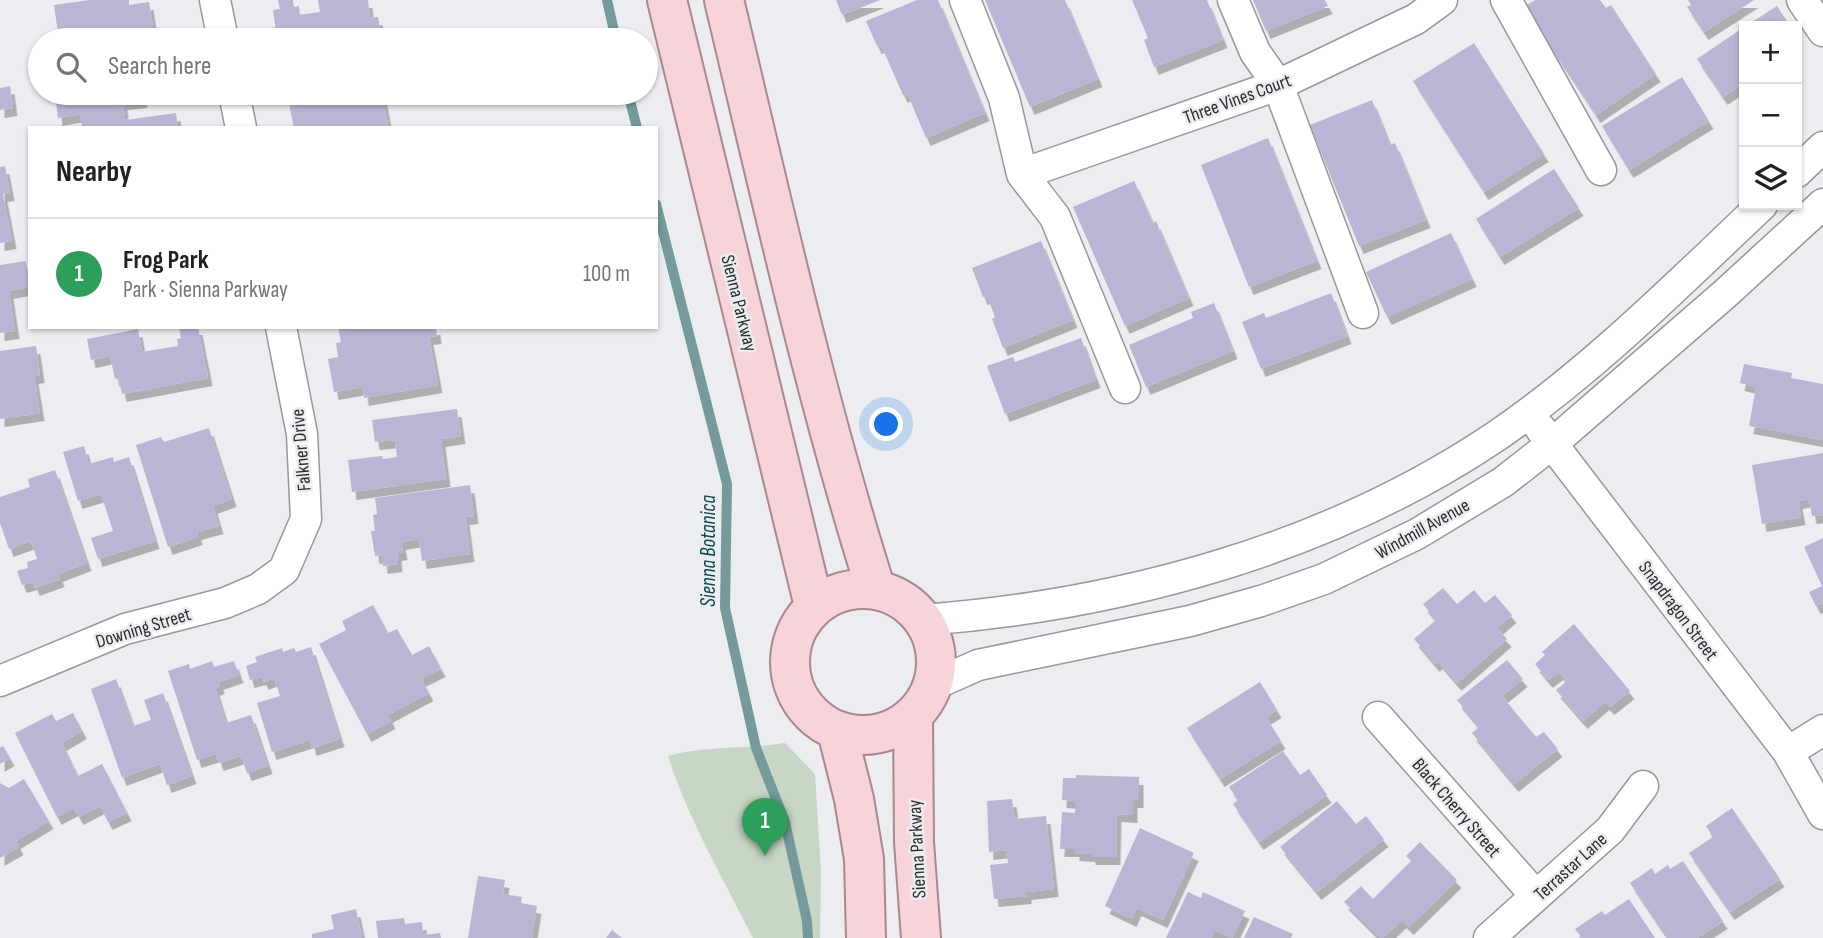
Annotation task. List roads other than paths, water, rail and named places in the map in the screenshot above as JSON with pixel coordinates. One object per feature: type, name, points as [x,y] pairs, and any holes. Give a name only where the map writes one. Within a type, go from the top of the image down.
[{"type":"main road","name":"Sienna Parkway","points":[[667,0],[814,606]]},
{"type":"main road","points":[[724,0],[849,506],[876,590]]},
{"type":"main road","points":[[876,590],[908,605],[923,620],[936,652],[937,669],[933,685],[913,717],[887,732],[862,735],[837,730],[818,719],[803,703],[793,682],[790,660],[794,638],[814,606],[843,593],[876,590]]},
{"type":"main road","name":"Sienna Parkway","points":[[913,717],[914,842],[921,938]]},
{"type":"main road","points":[[837,730],[854,799],[864,859],[866,938]]},
{"type":"street","points":[[215,0],[221,28]]},
{"type":"street","points":[[965,0],[1004,98],[1022,174],[1055,218],[1125,388]]},
{"type":"street","points":[[1233,0],[1255,52],[1278,85],[1363,313]]},
{"type":"street","name":"Three Vines Court","points":[[1022,174],[1278,85],[1416,19],[1442,0]]},
{"type":"street","points":[[1506,0],[1601,170]]},
{"type":"street","points":[[1802,0],[1823,31]]},
{"type":"street","points":[[236,105],[241,126]]},
{"type":"street","points":[[1802,167],[1823,147]]},
{"type":"street","name":"Windmill Avenue","points":[[933,685],[978,666],[1190,621],[1261,601],[1324,579],[1438,521],[1503,482],[1553,443],[1726,293],[1823,204]]},
{"type":"street","points":[[923,620],[1024,610],[1141,586],[1243,559],[1314,533],[1378,505],[1441,471],[1527,412],[1596,358],[1757,210]]},
{"type":"street","name":"Falkner Drive","points":[[281,329],[302,434],[306,519],[284,570]]},
{"type":"street","name":"Snapdragon Street","points":[[1527,412],[1788,752],[1823,814]]},
{"type":"street","name":"Downing Street","points":[[2,672],[125,629],[225,603],[258,589],[284,570]]},
{"type":"street","name":"Black Cherry Street","points":[[1378,717],[1536,896]]},
{"type":"street","points":[[1788,752],[1823,730]]},
{"type":"street","name":"Terrastar Lane","points":[[1489,938],[1610,831],[1643,786]]},
{"type":"waterway","name":"Sienna Botanica","points":[[607,0],[613,28]]},
{"type":"waterway","name":"Sienna Botanica","points":[[631,105],[636,126]]},
{"type":"waterway","name":"Sienna Botanica","points":[[658,212],[727,484],[725,608],[756,748],[785,822],[807,921],[808,938]]},
{"type":"place","name":"Frog Park","points":[[765,856]]}]
